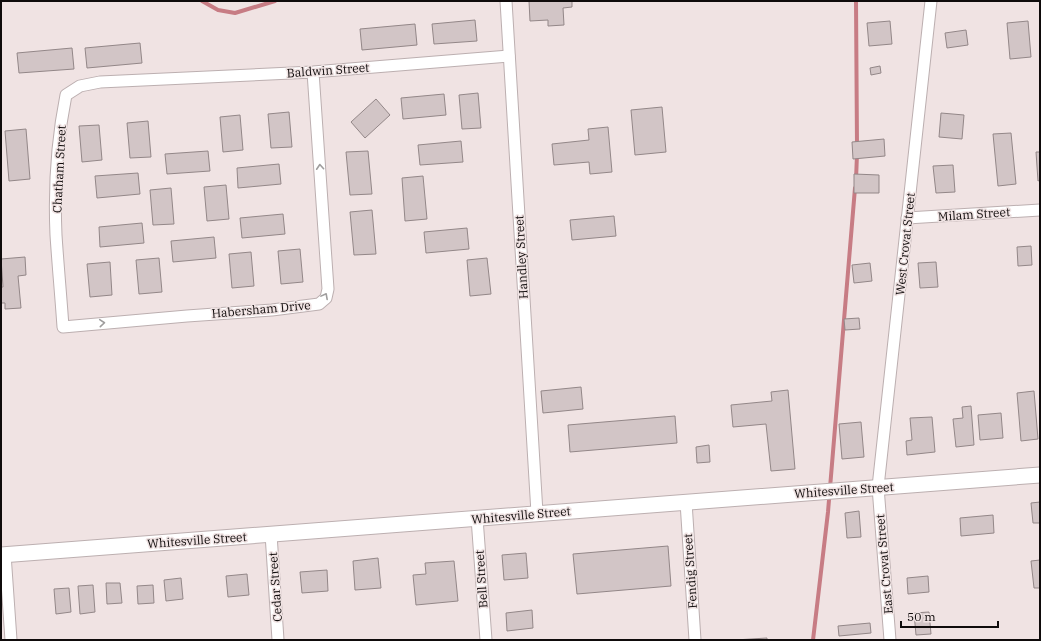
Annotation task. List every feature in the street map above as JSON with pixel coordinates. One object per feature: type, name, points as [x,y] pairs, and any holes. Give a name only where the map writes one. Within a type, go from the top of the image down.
[{"type":"main road","name":"Whitesville Street","points":[[3,554],[1040,475]]},
{"type":"street","name":"Handley Street","points":[[506,1],[537,513]]},
{"type":"street","name":"West Crovat Street","points":[[878,487],[931,1]]},
{"type":"street","name":"Baldwin Street","points":[[146,80],[313,72],[509,56]]},
{"type":"street","name":"Habersham Drive","points":[[63,327],[272,310],[319,304],[326,298],[328,289],[313,72]]},
{"type":"street","name":"Chatham Street","points":[[63,327],[56,235],[60,138],[66,95],[80,86],[100,82],[146,80]]},
{"type":"street","name":"Milam Street","points":[[907,218],[1040,210]]},
{"type":"street","name":"East Crovat Street","points":[[878,487],[890,640]]},
{"type":"street","name":"Fendig Street","points":[[686,502],[695,640]]},
{"type":"street","name":"Bell Street","points":[[477,518],[486,640]]},
{"type":"street","name":"Cedar Street","points":[[271,534],[278,640]]},
{"type":"street","points":[[3,554],[11,640]]},
{"type":"building","points":[[529,1],[572,1],[572,7],[563,8],[564,25],[548,26],[548,20],[530,21]]},
{"type":"building","points":[[475,20],[477,41],[434,44],[432,24]]},
{"type":"building","points":[[890,21],[892,44],[869,46],[867,23]]},
{"type":"building","points":[[1028,21],[1031,57],[1010,59],[1007,23]]},
{"type":"building","points":[[415,24],[417,45],[362,50],[360,29]]},
{"type":"building","points":[[966,30],[968,45],[947,48],[945,33]]},
{"type":"building","points":[[140,43],[142,63],[87,68],[85,48]]},
{"type":"building","points":[[72,48],[74,69],[19,73],[17,53]]},
{"type":"building","points":[[880,66],[881,73],[871,75],[870,68]]},
{"type":"building","points":[[478,93],[481,128],[462,129],[459,95]]},
{"type":"building","points":[[444,94],[446,115],[403,119],[401,98]]},
{"type":"building","points":[[376,99],[390,115],[365,138],[351,122]]},
{"type":"building","points":[[662,107],[666,152],[635,155],[631,110]]},
{"type":"building","points":[[289,112],[292,147],[271,148],[268,114]]},
{"type":"building","points":[[941,113],[964,115],[962,139],[939,137]]},
{"type":"building","points":[[240,115],[243,150],[223,152],[220,117]]},
{"type":"building","points":[[148,121],[151,157],[130,158],[127,123]]},
{"type":"building","points":[[99,125],[102,160],[82,162],[79,126]]},
{"type":"building","points":[[608,127],[612,172],[590,174],[589,162],[554,165],[552,144],[589,140],[588,129]]},
{"type":"building","points":[[26,129],[30,179],[9,181],[5,131]]},
{"type":"building","points":[[1011,133],[1016,184],[998,186],[993,134]]},
{"type":"building","points":[[884,139],[885,156],[853,159],[852,142]]},
{"type":"building","points":[[461,141],[463,162],[420,165],[418,145]]},
{"type":"building","points":[[208,151],[210,171],[167,174],[165,154]]},
{"type":"building","points":[[368,151],[372,194],[350,195],[346,152]]},
{"type":"building","points":[[1036,152],[1040,152],[1040,180],[1038,181]]},
{"type":"building","points":[[279,164],[281,184],[238,188],[237,168]]},
{"type":"building","points":[[953,165],[955,192],[936,193],[933,166]]},
{"type":"building","points":[[138,173],[140,194],[97,198],[95,176]]},
{"type":"building","points":[[854,174],[879,175],[879,193],[854,193]]},
{"type":"building","points":[[423,176],[427,219],[405,221],[402,178]]},
{"type":"building","points":[[226,185],[229,219],[207,221],[204,187]]},
{"type":"building","points":[[171,188],[174,224],[153,225],[150,190]]},
{"type":"building","points":[[372,210],[376,254],[354,255],[350,212]]},
{"type":"building","points":[[283,214],[285,234],[242,238],[240,218]]},
{"type":"building","points":[[614,216],[616,236],[572,240],[570,220]]},
{"type":"building","points":[[142,223],[144,243],[100,247],[99,227]]},
{"type":"building","points":[[467,228],[469,249],[426,253],[424,232]]},
{"type":"building","points":[[214,237],[216,258],[173,262],[171,241]]},
{"type":"building","points":[[1031,246],[1032,265],[1018,266],[1017,247]]},
{"type":"building","points":[[300,249],[303,282],[281,284],[278,251]]},
{"type":"building","points":[[251,252],[254,286],[232,288],[229,254]]},
{"type":"building","points":[[25,257],[26,275],[18,276],[21,308],[5,309],[5,303],[1,303],[1,287],[3,287],[1,259]]},
{"type":"building","points":[[159,258],[162,292],[139,294],[136,260]]},
{"type":"building","points":[[487,258],[491,294],[470,296],[467,260]]},
{"type":"building","points":[[110,262],[112,295],[90,297],[87,264]]},
{"type":"building","points":[[936,262],[938,287],[920,288],[918,263]]},
{"type":"building","points":[[870,263],[872,281],[854,283],[852,265]]},
{"type":"building","points":[[859,318],[860,329],[845,330],[844,319]]},
{"type":"building","points":[[581,387],[583,409],[543,413],[541,391]]},
{"type":"building","points":[[788,390],[795,469],[771,471],[766,424],[733,427],[731,405],[772,401],[771,392]]},
{"type":"building","points":[[1034,391],[1038,439],[1021,441],[1017,393]]},
{"type":"building","points":[[971,406],[974,445],[956,447],[953,419],[963,418],[962,407]]},
{"type":"building","points":[[1001,413],[1003,438],[980,440],[978,415]]},
{"type":"building","points":[[675,416],[677,443],[570,452],[568,425]]},
{"type":"building","points":[[932,417],[935,452],[907,455],[906,441],[912,440],[910,418]]},
{"type":"building","points":[[861,422],[864,457],[842,459],[839,424]]},
{"type":"building","points":[[709,445],[710,462],[697,463],[696,447]]},
{"type":"building","points":[[1040,502],[1040,523],[1033,523],[1031,503]]},
{"type":"building","points":[[859,511],[861,537],[847,538],[845,513]]},
{"type":"building","points":[[993,515],[994,533],[961,536],[960,518]]},
{"type":"building","points":[[668,546],[671,586],[577,594],[573,554]]},
{"type":"building","points":[[526,553],[528,578],[504,580],[502,555]]},
{"type":"building","points":[[378,558],[381,588],[355,590],[353,561]]},
{"type":"building","points":[[1040,560],[1040,588],[1034,588],[1031,561]]},
{"type":"building","points":[[454,561],[458,601],[416,605],[413,575],[426,574],[425,563]]},
{"type":"building","points":[[327,570],[328,591],[302,593],[300,572]]},
{"type":"building","points":[[247,574],[249,595],[228,597],[226,576]]},
{"type":"building","points":[[928,576],[929,592],[908,594],[907,578]]},
{"type":"building","points":[[181,578],[183,599],[166,601],[164,580]]},
{"type":"building","points":[[106,583],[120,583],[122,603],[107,604]]},
{"type":"building","points":[[93,585],[95,612],[80,614],[78,586]]},
{"type":"building","points":[[153,585],[154,603],[138,604],[137,586]]},
{"type":"building","points":[[69,588],[71,612],[56,614],[54,589]]},
{"type":"building","points":[[532,610],[533,628],[507,631],[506,613]]},
{"type":"building","points":[[929,612],[931,634],[916,635],[914,613]]},
{"type":"building","points":[[870,623],[871,633],[839,636],[838,626]]},
{"type":"building","points":[[767,638],[767,640],[735,640]]},
{"type":"waterway","points":[[202,1],[218,10],[235,13],[275,1]]},
{"type":"waterway","points":[[856,1],[857,146]]},
{"type":"waterway","points":[[856,180],[857,154]]},
{"type":"waterway","points":[[813,640],[828,512],[855,188]]}]
